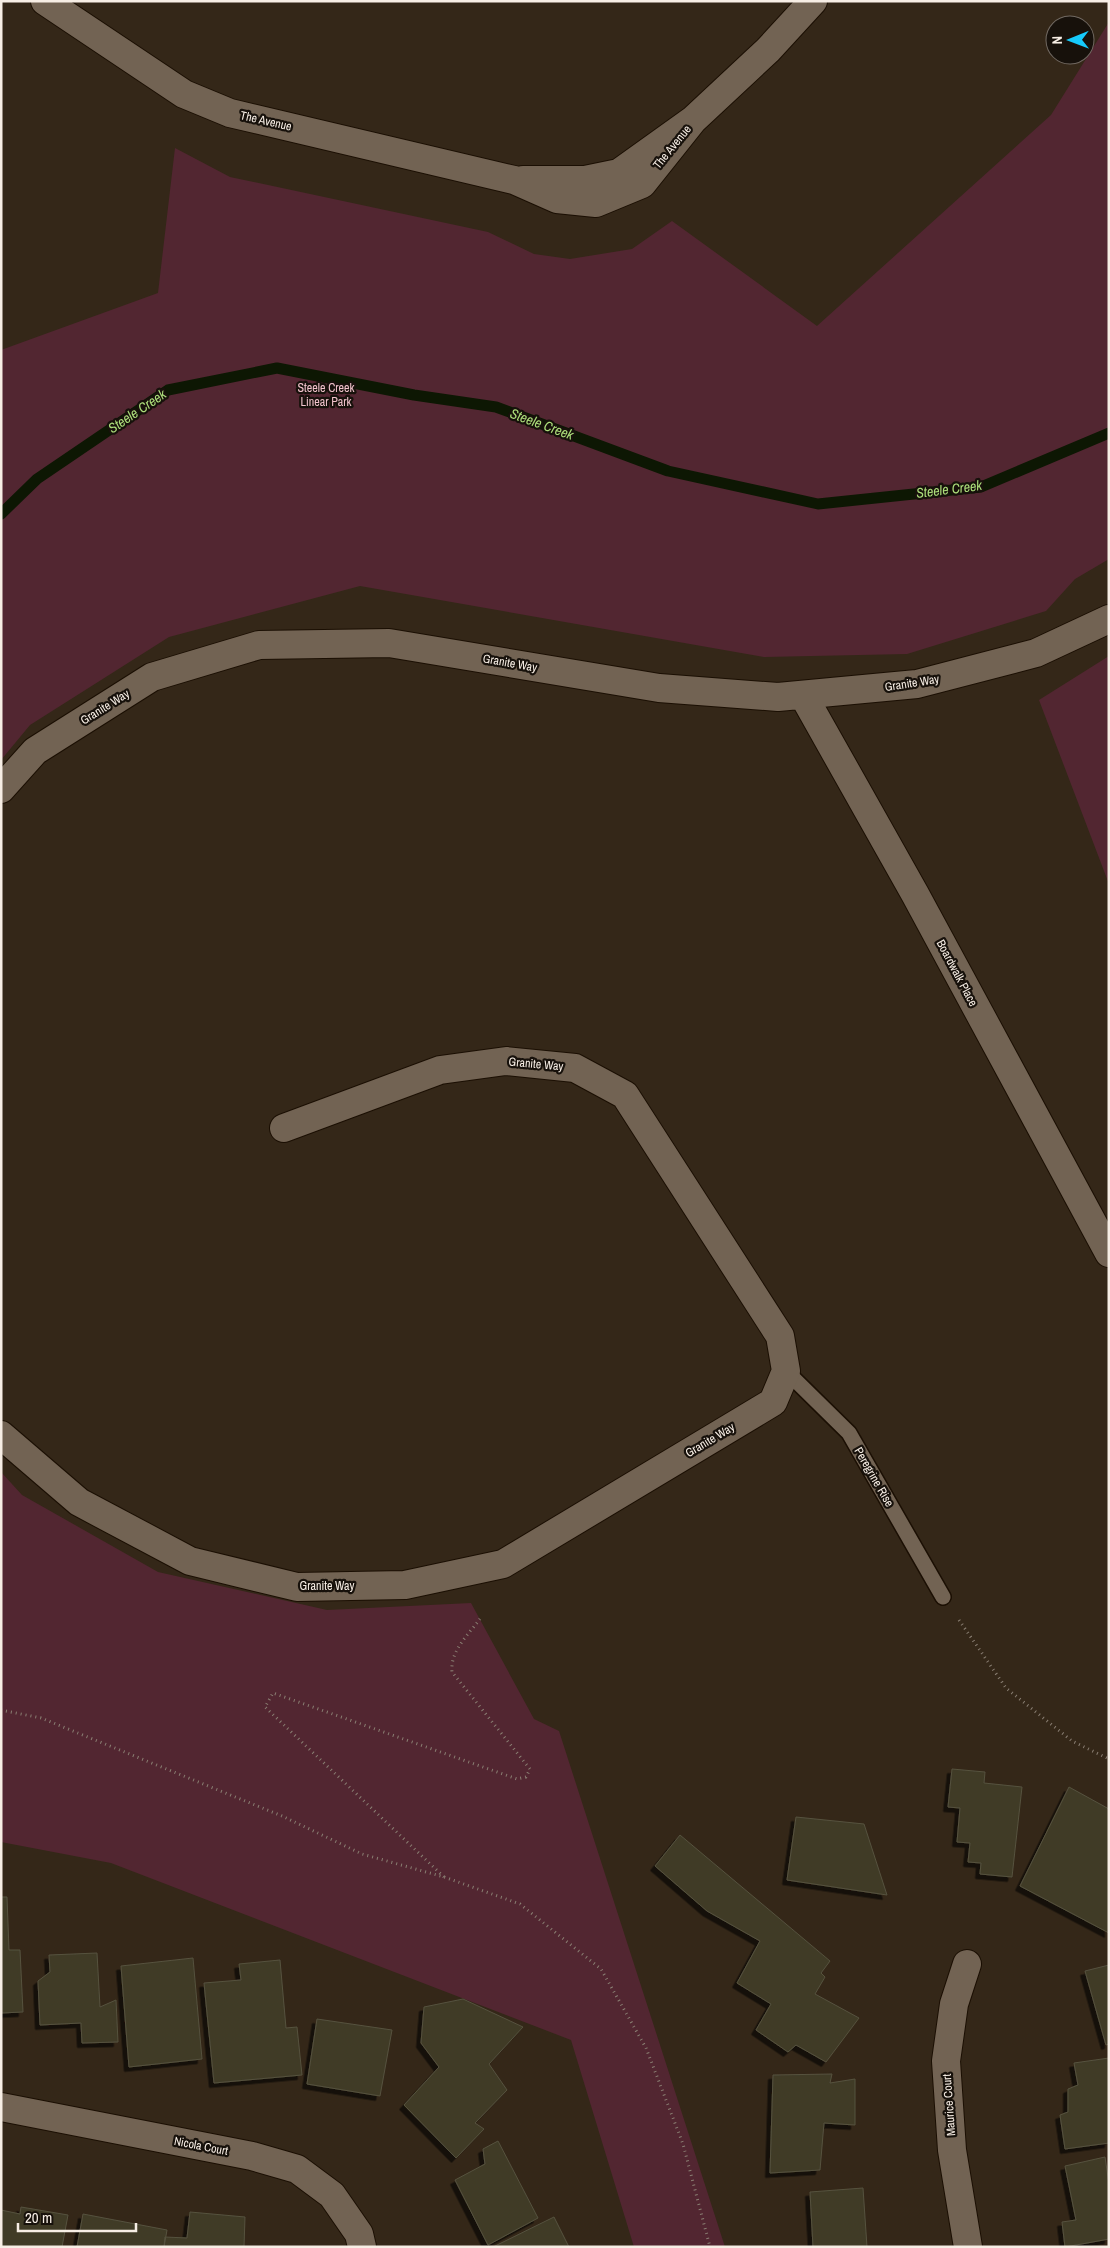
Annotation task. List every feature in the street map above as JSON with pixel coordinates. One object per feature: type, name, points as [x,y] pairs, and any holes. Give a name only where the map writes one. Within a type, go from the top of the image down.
[{"type":"street","name":"The Avenue","points":[[45,1],[184,94],[230,113],[514,180],[557,199],[596,203],[642,184],[693,120],[768,50],[813,1]]},
{"type":"street","name":"Granite Way","points":[[1,789],[35,751],[152,677],[259,645],[389,642],[659,688],[778,697],[917,684],[1036,653],[1109,619]]},
{"type":"street","name":"Boardwalk Place","points":[[803,695],[915,894],[1109,1253]]},
{"type":"street","name":"Granite Way","points":[[1,1435],[79,1502],[190,1561],[298,1587],[405,1585],[503,1564],[773,1402],[786,1371],[780,1336],[625,1095],[574,1068],[506,1061],[440,1070],[284,1128]]},
{"type":"street","name":"Maurice Court","points":[[966,1964],[954,2004],[946,2061],[952,2150],[968,2247]]},
{"type":"street","name":"Nicola Court","points":[[1,2107],[252,2156],[297,2169],[332,2195],[359,2234],[362,2247]]},
{"type":"lane","name":"Peregrine Rise","points":[[786,1371],[849,1433],[943,1597]]},
{"type":"path","points":[[943,1597],[1006,1688],[1072,1741],[1109,1759]]},
{"type":"path","points":[[444,1877],[265,1707],[273,1693],[517,1779],[526,1777],[530,1769],[452,1672],[451,1661],[480,1619]]},
{"type":"path","points":[[1,1710],[42,1718],[282,1816],[362,1854],[444,1877],[520,1904],[601,1969],[646,2048],[683,2144],[710,2247]]},
{"type":"green space","name":"Steele Creek Linear Park","points":[[1109,22],[1109,559],[1075,579],[1046,611],[907,654],[764,657],[360,586],[169,637],[30,725],[1,760],[1,350],[158,293],[175,148],[230,177],[488,232],[534,254],[570,259],[632,249],[672,221],[817,326],[1051,115],[1082,65],[1095,65],[1095,44]]},
{"type":"green space","points":[[1109,656],[1109,884],[1039,700]]},
{"type":"green space","points":[[1,1472],[22,1495],[158,1572],[327,1610],[471,1603],[534,1719],[559,1731],[725,2247],[634,2247],[571,2040],[111,1863],[1,1842]]},
{"type":"building","points":[[952,1769],[985,1772],[984,1783],[1022,1787],[1012,1877],[980,1874],[981,1863],[968,1862],[970,1843],[957,1842],[960,1808],[948,1807]]},
{"type":"building","points":[[1069,1787],[1109,1809],[1109,1933],[1020,1886]]},
{"type":"building","points":[[796,1817],[864,1824],[887,1895],[787,1880]]},
{"type":"building","points":[[680,1835],[830,1961],[821,1973],[825,1977],[815,1994],[859,2018],[826,2062],[796,2045],[788,2052],[756,2030],[771,2004],[737,1983],[760,1941],[707,1911],[655,1866]]},
{"type":"building","points":[[1,1897],[7,1897],[9,1950],[20,1950],[23,2012],[1,2013]]},
{"type":"building","points":[[97,1953],[100,2007],[116,2000],[118,2042],[82,2043],[81,2023],[40,2025],[38,1981],[50,1972],[49,1955]]},
{"type":"building","points":[[193,1958],[202,2059],[129,2067],[121,1966]]},
{"type":"building","points":[[280,1960],[286,2028],[297,2027],[302,2075],[214,2083],[204,1983],[241,1980],[239,1964]]},
{"type":"building","points":[[1109,1965],[1109,2044],[1106,2045],[1085,1971]]},
{"type":"building","points":[[463,1999],[523,2027],[489,2064],[507,2090],[475,2123],[484,2129],[456,2158],[404,2105],[439,2067],[421,2043],[424,2007]]},
{"type":"building","points":[[317,2019],[392,2030],[380,2096],[307,2084]]},
{"type":"building","points":[[1109,2058],[1109,2143],[1065,2149],[1060,2115],[1068,2112],[1068,2089],[1078,2085],[1074,2063]]},
{"type":"building","points":[[832,2074],[830,2083],[855,2079],[855,2125],[824,2123],[820,2170],[770,2173],[773,2075]]},
{"type":"building","points":[[498,2141],[538,2218],[488,2245],[455,2180],[485,2164],[483,2149]]},
{"type":"building","points":[[1105,2157],[1109,2184],[1109,2239],[1065,2247],[1062,2222],[1076,2220],[1065,2166]]},
{"type":"building","points":[[863,2188],[867,2247],[813,2247],[810,2192]]},
{"type":"building","points":[[21,2207],[68,2215],[62,2247],[1,2247],[1,2210],[20,2214]]},
{"type":"building","points":[[190,2212],[245,2217],[244,2247],[164,2247],[165,2237],[187,2238]]},
{"type":"building","points":[[83,2214],[167,2230],[164,2247],[77,2247]]},
{"type":"building","points":[[554,2217],[569,2247],[493,2247]]},
{"type":"waterway","name":"Steele Creek","points":[[1,514],[37,479],[168,390],[277,368],[414,395],[496,407],[668,471],[818,504],[981,487],[1109,433]]}]
